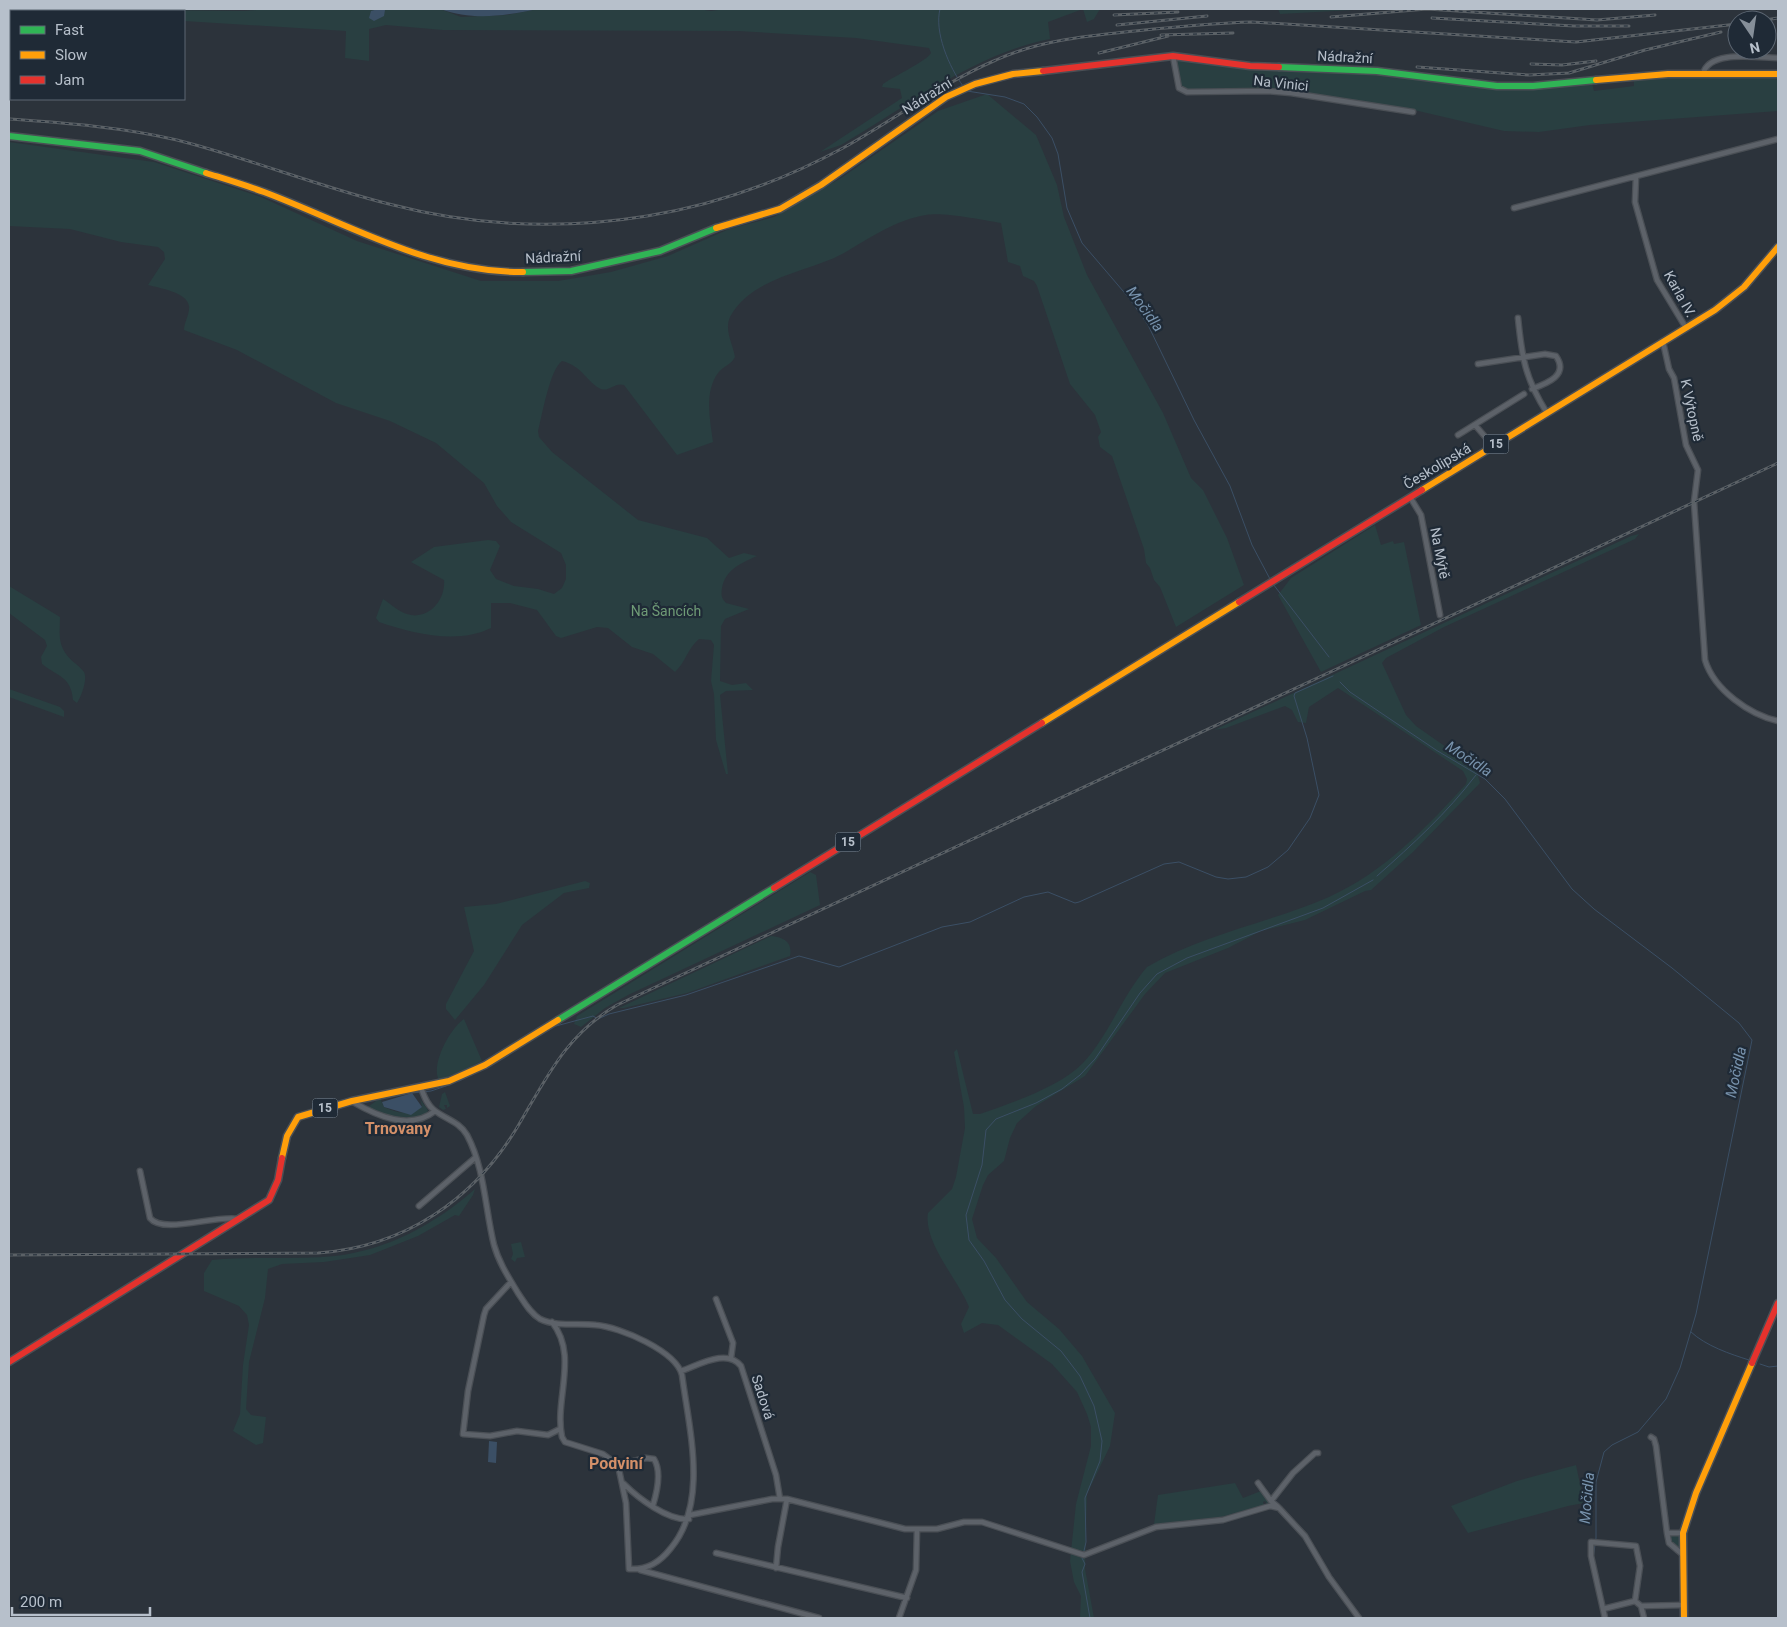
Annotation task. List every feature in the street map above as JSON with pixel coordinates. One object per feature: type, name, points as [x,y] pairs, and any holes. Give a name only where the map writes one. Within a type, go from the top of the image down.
[{"type":"main road","name":"Nádražní","points":[[9,136],[140,150],[264,192],[363,234],[445,263],[478,270],[504,272],[571,271],[660,251],[716,228],[780,209],[820,185],[928,108],[959,90],[1013,74],[1173,56],[1250,66],[1377,71],[1497,86],[1556,84],[1632,76],[1778,74]]},
{"type":"main road","name":"Českolipská","points":[[421,1088],[449,1081],[485,1065],[1686,328],[1735,296],[1778,247]]},
{"type":"main road","name":"15","points":[[9,1362],[264,1204],[273,1195],[282,1155],[295,1121],[304,1114],[352,1101],[421,1088]]},
{"type":"main road","points":[[1684,1618],[1683,1533],[1705,1473],[1778,1303]]},
{"type":"street","name":"Na Vinici","points":[[1173,56],[1179,88],[1188,92],[1283,92],[1413,112]]},
{"type":"street","points":[[1703,74],[1704,67],[1719,58],[1778,58]]},
{"type":"street","points":[[1514,208],[1778,139]]},
{"type":"street","name":"Karla IV.","points":[[1636,176],[1634,202],[1657,280],[1686,328]]},
{"type":"street","points":[[1518,318],[1522,357],[1532,389],[1547,413]]},
{"type":"street","name":"K Výtopně","points":[[1663,342],[1669,370],[1674,378],[1686,445],[1698,470],[1694,502],[1708,671],[1716,682],[1745,707],[1766,718],[1778,721]]},
{"type":"street","points":[[1478,364],[1545,354],[1556,356],[1560,362],[1561,370],[1556,378],[1532,389]]},
{"type":"street","points":[[1458,435],[1524,394]]},
{"type":"street","points":[[1475,425],[1493,446]]},
{"type":"street","name":"Na Mýtě","points":[[1410,497],[1421,514],[1440,615]]},
{"type":"street","points":[[421,1088],[434,1111],[462,1128],[476,1158],[494,1245],[511,1282],[530,1310],[540,1319],[552,1322],[599,1325],[620,1331],[671,1358],[681,1371],[693,1464],[689,1517],[681,1537],[668,1552],[657,1563],[640,1570]]},
{"type":"street","points":[[352,1101],[363,1108],[398,1121],[421,1119],[434,1111]]},
{"type":"street","points":[[419,1206],[476,1158]]},
{"type":"street","points":[[140,1171],[150,1218],[153,1223],[158,1225],[180,1224],[231,1217],[241,1219]]},
{"type":"street","points":[[511,1282],[486,1309],[468,1391],[463,1434],[490,1436],[518,1431],[548,1435],[560,1429]]},
{"type":"street","points":[[681,1371],[723,1358],[731,1358],[733,1343],[716,1299]]},
{"type":"street","points":[[552,1322],[564,1345],[565,1358],[560,1429],[565,1442],[603,1454],[618,1465],[623,1483],[630,1569],[640,1570],[819,1618]]},
{"type":"street","name":"Sadová","points":[[731,1358],[741,1366],[750,1390],[778,1483],[780,1499]]},
{"type":"street","points":[[1651,1437],[1654,1439],[1656,1446],[1669,1543],[1682,1554]]},
{"type":"street","points":[[1271,1501],[1293,1472],[1315,1453],[1318,1454]]},
{"type":"street","points":[[618,1465],[646,1458],[654,1460],[657,1465],[657,1490],[653,1505]]},
{"type":"street","points":[[623,1483],[653,1505],[681,1520],[787,1499],[904,1529],[937,1529],[964,1522],[982,1522],[1084,1555],[1156,1527],[1223,1520],[1270,1506],[1280,1508]]},
{"type":"street","points":[[1258,1483],[1271,1501],[1280,1508],[1305,1536],[1329,1577],[1359,1618]]},
{"type":"street","points":[[776,1568],[787,1499]]},
{"type":"street","points":[[899,1618],[916,1570],[917,1529]]},
{"type":"street","points":[[1667,1534],[1683,1533]]},
{"type":"street","points":[[1605,1618],[1591,1556],[1591,1542],[1636,1546],[1640,1566],[1635,1601]]},
{"type":"street","points":[[716,1553],[907,1598]]},
{"type":"street","points":[[1635,1601],[1641,1606],[1644,1618]]},
{"type":"street","points":[[1602,1609],[1635,1601]]},
{"type":"street","points":[[1641,1606],[1683,1604]]},
{"type":"green space","points":[[56,9],[150,10],[50,10]]},
{"type":"green space","points":[[440,9],[461,17],[507,15],[538,9],[698,9],[711,11],[724,9],[1083,9],[1048,22],[1050,39],[1022,46],[968,69],[841,145],[820,152],[902,98],[900,89],[882,87],[883,84],[928,56],[931,53],[929,48],[856,38],[738,31],[443,30],[386,25],[369,29],[369,61],[345,58],[346,31],[185,21],[185,10]]},
{"type":"green space","points":[[1083,9],[1100,9],[1094,19],[1087,22]]},
{"type":"green space","points":[[1278,9],[1371,9],[1280,14]]},
{"type":"green space","points":[[1176,59],[1250,69],[1377,73],[1497,89],[1592,83],[1594,91],[1634,86],[1634,79],[1703,76],[1778,77],[1778,111],[1590,125],[1539,132],[1504,131],[1414,110],[1291,90],[1268,88],[1188,89],[1181,86]]},
{"type":"green space","name":"Na Šancích","points":[[987,94],[1036,135],[1057,185],[1064,217],[1087,275],[1163,413],[1191,478],[1203,490],[1227,538],[1244,585],[1176,627],[1160,587],[1154,580],[1146,563],[1144,549],[1112,456],[1100,447],[1098,437],[1101,432],[1095,415],[1070,384],[1037,286],[1034,281],[1023,276],[1020,266],[1008,262],[1001,223],[934,214],[904,221],[883,230],[830,260],[766,284],[740,303],[728,322],[735,357],[718,373],[709,397],[713,442],[677,455],[624,385],[601,389],[592,383],[580,370],[562,361],[550,382],[538,431],[539,437],[552,452],[638,520],[707,538],[729,558],[744,553],[757,556],[740,564],[730,572],[726,576],[722,588],[723,600],[726,603],[749,609],[725,619],[721,626],[720,681],[732,685],[746,683],[753,690],[726,691],[720,695],[728,774],[726,774],[716,740],[714,694],[711,681],[714,645],[711,640],[699,639],[675,672],[653,654],[632,647],[608,628],[597,627],[561,638],[556,636],[537,610],[510,603],[491,603],[491,628],[464,636],[435,636],[379,622],[376,618],[383,599],[401,612],[415,615],[428,612],[439,601],[444,587],[444,580],[411,562],[434,547],[488,540],[496,541],[500,546],[490,570],[496,579],[514,586],[538,589],[554,594],[562,588],[566,579],[566,565],[561,553],[511,522],[497,506],[484,483],[436,443],[390,421],[336,403],[237,350],[184,330],[189,309],[187,301],[172,291],[148,285],[165,259],[164,252],[158,247],[121,242],[70,229],[9,226],[9,142],[154,162],[261,197],[357,241],[481,281],[558,281],[611,272],[668,256],[729,229],[774,217],[841,178],[938,111]]},
{"type":"green space","points":[[1375,525],[1381,545],[1393,541],[1394,544],[1404,542],[1421,625],[1321,672],[1278,595],[1291,578]]},
{"type":"green space","points":[[1639,534],[1635,539],[1444,627],[1386,658],[1382,663],[1406,715],[1416,726],[1476,768],[1480,783],[1413,852],[1371,890],[1365,891],[1305,920],[1261,931],[1228,948],[1165,973],[1145,994],[1085,1076],[1036,1106],[1017,1123],[1010,1138],[1004,1161],[988,1175],[972,1219],[977,1238],[996,1258],[1027,1302],[1059,1329],[1082,1356],[1115,1413],[1110,1446],[1087,1494],[1085,1569],[1094,1618],[1080,1618],[1081,1596],[1074,1582],[1070,1561],[1076,1504],[1091,1446],[1091,1427],[1087,1414],[1077,1392],[1052,1364],[998,1325],[982,1323],[964,1333],[961,1324],[969,1307],[936,1249],[928,1224],[928,1213],[952,1189],[965,1128],[964,1107],[954,1052],[957,1049],[973,1114],[980,1114],[1006,1105],[1048,1087],[1062,1080],[1083,1063],[1147,967],[1213,937],[1329,897],[1349,887],[1386,862],[1419,833],[1466,784],[1467,779],[1463,771],[1338,688],[1309,707],[1306,723],[1298,722],[1292,710],[1285,706],[1226,728],[1214,730],[1631,536]]},
{"type":"green space","points":[[9,586],[60,617],[61,645],[85,675],[84,688],[77,703],[73,700],[67,681],[42,664],[41,657],[47,646],[45,640],[9,613]]},
{"type":"green space","points":[[9,689],[60,707],[64,711],[64,717],[9,697]]},
{"type":"green space","points":[[810,872],[816,875],[820,905],[628,995],[605,1008],[581,1027],[574,1024],[577,1016]]},
{"type":"green space","points":[[585,881],[590,883],[589,888],[564,893],[522,925],[484,985],[455,1020],[446,1009],[446,1004],[474,951],[464,907],[496,904]]},
{"type":"green space","points":[[771,936],[786,941],[790,947],[790,956],[687,993],[619,1008]]},
{"type":"green space","points":[[464,1019],[482,1061],[439,1080],[437,1065],[443,1047],[453,1030]]},
{"type":"green space","points":[[445,1092],[450,1106],[447,1108],[447,1105],[444,1105],[446,1109],[443,1110],[439,1107],[442,1094]]},
{"type":"green space","points":[[380,1098],[384,1107],[394,1111],[403,1113],[417,1109],[422,1106],[420,1099],[428,1110],[426,1115],[419,1117],[389,1116],[368,1107]]},
{"type":"green space","points":[[475,1189],[459,1216],[455,1215],[418,1236],[370,1255],[324,1262],[282,1264],[268,1269],[265,1298],[249,1362],[246,1409],[251,1415],[266,1417],[263,1443],[256,1445],[233,1431],[240,1414],[243,1365],[249,1325],[247,1315],[239,1306],[204,1291],[204,1273],[212,1260],[335,1256],[374,1248],[427,1224],[460,1202]]},
{"type":"green space","points":[[521,1242],[525,1257],[517,1258],[515,1262],[511,1259],[513,1254],[511,1244]]},
{"type":"green space","points":[[1576,1465],[1584,1503],[1468,1533],[1451,1506],[1517,1481]]},
{"type":"green space","points":[[1235,1483],[1243,1498],[1261,1491],[1271,1503],[1267,1504],[1265,1501],[1263,1502],[1264,1505],[1221,1517],[1154,1524],[1158,1495]]},
{"type":"green space","points":[[1667,1533],[1683,1533],[1682,1554],[1675,1550]]},
{"type":"water","points":[[9,9],[56,9],[10,10],[9,17]]},
{"type":"water","points":[[440,9],[538,9],[513,14],[477,16],[452,13]]},
{"type":"water","points":[[385,10],[384,16],[374,21],[369,18],[371,11]]},
{"type":"water","points":[[412,1093],[422,1107],[411,1115],[384,1107],[382,1102]]},
{"type":"water","points":[[489,1441],[497,1442],[496,1463],[488,1462]]},
{"type":"waterway","name":"Močidla","points":[[940,9],[939,28],[944,49],[963,86]]},
{"type":"waterway","name":"Močidla","points":[[967,91],[1005,97],[1024,104],[1037,117],[1052,138],[1058,154],[1067,208],[1082,243],[1129,298],[1148,325],[1194,420],[1230,486],[1252,545],[1270,579]]},
{"type":"waterway","name":"Močidla","points":[[1273,584],[1329,657]]},
{"type":"waterway","points":[[556,1026],[593,1016],[598,1019],[609,1014],[686,995],[799,956],[839,967],[942,927],[970,922],[1024,897],[1048,892],[1075,903],[1164,864],[1179,862],[1216,877],[1228,879],[1246,877],[1268,867],[1288,850],[1310,818],[1319,795],[1307,738],[1294,696],[1295,693],[1333,676]]},
{"type":"waterway","name":"Močidla","points":[[1340,682],[1350,692],[1436,750],[1485,779],[1505,799],[1572,889],[1594,909],[1672,968],[1739,1023],[1752,1040],[1696,1314],[1680,1368],[1666,1399],[1638,1432],[1612,1445],[1604,1452],[1596,1482],[1596,1538],[1593,1559]]},
{"type":"waterway","points":[[1377,876],[1441,815],[1476,775]]},
{"type":"waterway","points":[[1084,1551],[1086,1542],[1085,1498],[1100,1461],[1102,1441],[1094,1406],[1080,1376],[1061,1351],[1022,1319],[1005,1300],[984,1261],[969,1240],[966,1215],[982,1165],[986,1130],[996,1119],[1036,1103],[1062,1089],[1080,1075],[1095,1059],[1140,993],[1157,974],[1187,958],[1323,908],[1373,880]]},
{"type":"waterway","points":[[459,1081],[473,1074]]},
{"type":"waterway","points":[[412,1093],[431,1091],[446,1086]]},
{"type":"waterway","points":[[1691,1332],[1711,1345],[1749,1360]]},
{"type":"waterway","points":[[1760,1364],[1769,1367],[1778,1366]]},
{"type":"waterway","points":[[1082,1558],[1085,1564],[1082,1572],[1090,1618]]},
{"type":"waterway","name":"Močidla","points":[[1606,1612],[1608,1618]]},
{"type":"railway","points":[[1331,17],[1427,9],[1597,20],[1655,15]]},
{"type":"railway","points":[[1114,15],[1178,12]]},
{"type":"railway","points":[[1117,25],[1207,16]]},
{"type":"railway","points":[[1432,18],[1574,26],[1629,26]]},
{"type":"railway","points":[[9,119],[114,129],[177,140],[362,197],[453,217],[517,224],[582,223],[647,216],[672,211],[723,198],[772,181],[843,148],[976,69],[1013,53],[1064,40],[1164,28],[1252,22],[1576,42],[1727,25]]},
{"type":"railway","points":[[1417,67],[1529,75],[1569,73],[1645,50],[1721,32]]},
{"type":"railway","points":[[1161,35],[1233,33]]},
{"type":"railway","points":[[1099,53],[1168,36]]},
{"type":"railway","points":[[1531,64],[1562,65],[1596,61]]},
{"type":"railway","points":[[9,1255],[318,1253],[349,1249],[379,1241],[407,1230],[434,1215],[458,1197],[480,1176],[518,1126],[559,1058],[584,1030],[617,1005],[1778,463]]},
{"type":"traffic: fast","points":[[1279,67],[1377,71],[1497,86],[1533,86],[1596,80]]},
{"type":"traffic: fast","points":[[9,136],[140,151],[206,173]]},
{"type":"traffic: fast","points":[[523,272],[571,271],[660,251],[716,228]]},
{"type":"traffic: fast","points":[[558,1020],[774,888]]},
{"type":"traffic: slow","points":[[716,228],[780,209],[821,185],[946,97],[975,84],[1013,74],[1043,71]]},
{"type":"traffic: slow","points":[[1596,80],[1668,74],[1778,74]]},
{"type":"traffic: slow","points":[[206,173],[264,192],[359,232],[423,256],[489,270],[523,272]]},
{"type":"traffic: slow","points":[[1422,490],[1715,310],[1744,287],[1778,247]]},
{"type":"traffic: slow","points":[[1042,723],[1239,602]]},
{"type":"traffic: slow","points":[[282,1158],[287,1136],[298,1117],[352,1101],[449,1081],[485,1065],[558,1020]]},
{"type":"traffic: slow","points":[[1684,1618],[1683,1533],[1696,1493],[1752,1363]]},
{"type":"traffic: jam","points":[[1043,71],[1173,56],[1250,66],[1279,67]]},
{"type":"traffic: jam","points":[[1239,602],[1422,490]]},
{"type":"traffic: jam","points":[[774,888],[1042,723]]},
{"type":"traffic: jam","points":[[9,1362],[269,1200],[278,1180],[282,1158]]},
{"type":"traffic: jam","points":[[1752,1363],[1778,1303]]},
{"type":"district","name":"Trnovany","points":[[398,1128]]},
{"type":"district","name":"Podviní","points":[[616,1463]]}]
